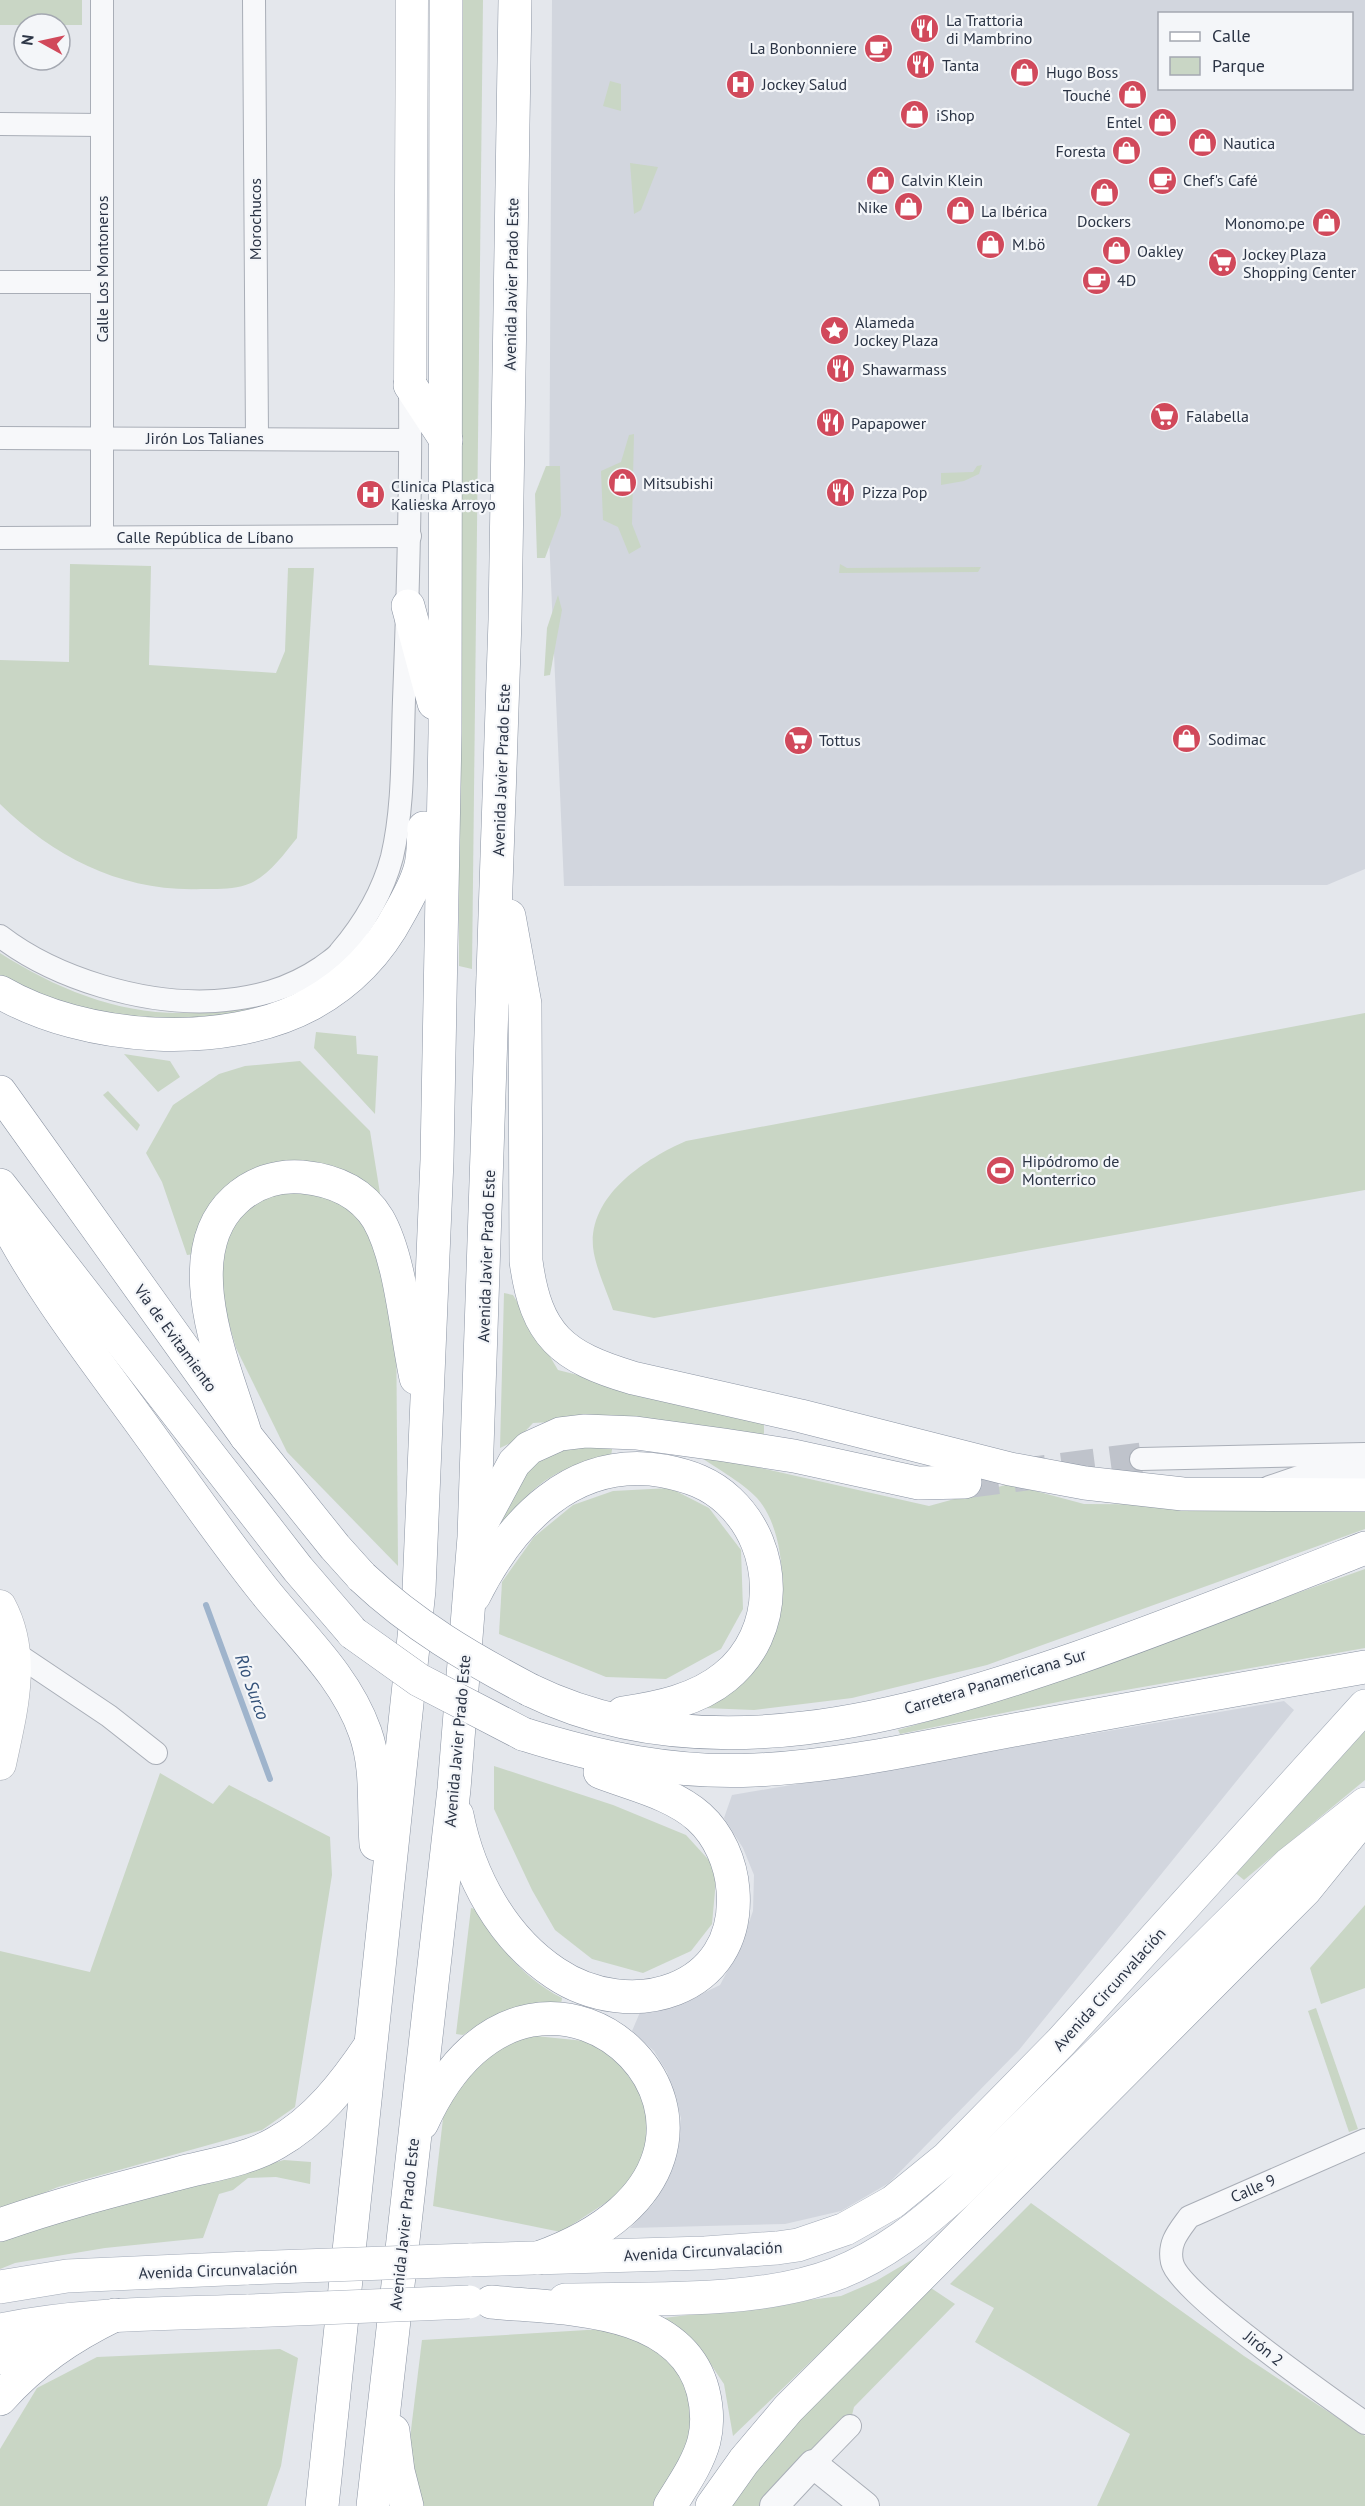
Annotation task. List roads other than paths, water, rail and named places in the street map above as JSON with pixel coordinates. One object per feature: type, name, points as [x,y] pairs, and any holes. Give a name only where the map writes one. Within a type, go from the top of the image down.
[{"type":"main road","points":[[412,0],[410,385],[446,440]]},
{"type":"main road","name":"Avenida Javier Prado Este","points":[[373,2506],[454,1789],[474,1538],[506,608],[515,0]]},
{"type":"main road","points":[[322,2506],[419,1590],[427,1430],[437,1160],[445,733],[446,1]]},
{"type":"main road","points":[[0,992],[38,1012],[111,1030],[144,1033],[201,1032],[275,1019],[311,1004],[359,969],[394,923],[420,869],[430,790],[445,733],[408,606]]},
{"type":"main road","points":[[498,874],[511,924],[525,1004],[526,1261],[538,1309],[544,1323],[562,1347],[587,1363],[633,1378],[801,1416],[1010,1468],[1154,1492],[1365,1495]]},
{"type":"main road","name":"Vía de Evitamiento","points":[[0,1092],[246,1436],[362,1577]]},
{"type":"main road","points":[[246,1436],[209,1302],[205,1281],[208,1246],[220,1217],[241,1194],[266,1180],[296,1177],[322,1180],[353,1193],[370,1209],[382,1227],[393,1262],[427,1430]]},
{"type":"main road","points":[[0,1185],[298,1569],[353,1633],[419,1680],[591,1769],[662,1795],[690,1810],[707,1826],[727,1862],[734,1900],[732,1917],[721,1947],[708,1966],[693,1980],[657,1996],[628,1998],[584,1988],[544,1965],[504,1924],[486,1895],[467,1852],[454,1789]]},
{"type":"main road","points":[[0,1211],[29,1263],[107,1377],[262,1588],[325,1663],[348,1696],[365,1732],[374,1767],[378,1867],[384,1924]]},
{"type":"main road","points":[[474,1538],[514,1463],[529,1448],[573,1432],[636,1433],[794,1456],[918,1483],[965,1482]]},
{"type":"main road","points":[[470,1606],[494,1561],[518,1528],[551,1496],[575,1484],[624,1470],[658,1470],[703,1482],[729,1500],[757,1539],[766,1576],[763,1618],[749,1651],[725,1677],[696,1694],[641,1710],[597,1715]]},
{"type":"main road","name":"Carretera Panamericana Sur","points":[[362,1577],[416,1624],[445,1644],[530,1690],[597,1715],[666,1728],[734,1732],[795,1730],[874,1716],[1022,1677],[1138,1636],[1365,1548]]},
{"type":"main road","points":[[0,1606],[8,1621],[15,1653],[15,1686],[0,1764]]},
{"type":"main road","points":[[523,1734],[578,1751],[652,1765],[711,1770],[778,1769],[873,1755],[1365,1666]]},
{"type":"main road","name":"Avenida Circunvalación","points":[[0,2287],[67,2276],[777,2248],[798,2245],[845,2229],[893,2202],[947,2158],[1061,2042],[1365,1706]]},
{"type":"main road","name":"Avenida Circunvalación","points":[[0,2330],[115,2315],[760,2293],[812,2283],[868,2259],[908,2234],[952,2198],[1289,1864],[1365,1803]]},
{"type":"main road","points":[[712,2506],[744,2461],[788,2409],[1305,1890],[1365,1816]]},
{"type":"main road","points":[[413,2147],[429,2108],[453,2069],[479,2044],[516,2023],[548,2019],[575,2022],[610,2035],[633,2053],[655,2086],[662,2113],[661,2149],[653,2173],[632,2204],[612,2222],[583,2240],[538,2258]]},
{"type":"main road","points":[[0,2225],[60,2205],[229,2160],[274,2144],[304,2123],[326,2103],[371,2044]]},
{"type":"main road","points":[[480,2302],[573,2310],[622,2319],[660,2334],[688,2358],[701,2382],[707,2426],[700,2454],[670,2506]]},
{"type":"main road","points":[[0,2399],[18,2380],[58,2346],[115,2315]]},
{"type":"main road","points":[[0,2358],[64,2320]]},
{"type":"main road","points":[[389,2368],[394,2446],[407,2506]]},
{"type":"main road","points":[[309,2506],[326,2469]]},
{"type":"street","name":"Calle Los Montoneros","points":[[102,0],[102,537]]},
{"type":"street","name":"Morochucos","points":[[254,0],[257,437]]},
{"type":"street","points":[[0,124],[102,125]]},
{"type":"street","points":[[0,282],[102,282]]},
{"type":"street","points":[[0,936],[41,961],[90,981],[127,993],[175,1001],[223,1000],[271,993],[296,983],[339,954],[368,914],[386,877],[396,838],[408,606],[410,385]]},
{"type":"street","name":"Jirón Los Talianes","points":[[0,438],[257,437],[410,440]]},
{"type":"street","name":"Calle República de Líbano","points":[[0,538],[410,536]]},
{"type":"street","points":[[1141,1459],[1365,1454]]},
{"type":"street","points":[[1254,1495],[1311,1476],[1365,1474]]},
{"type":"street","points":[[15,1653],[109,1716],[156,1753]]},
{"type":"street","name":"Calle 9","points":[[1172,2264],[1172,2240],[1189,2217],[1365,2140]]},
{"type":"street","name":"Jirón 2","points":[[1172,2264],[1185,2283],[1203,2299],[1282,2364],[1365,2423]]},
{"type":"street","points":[[774,2506],[850,2426]]},
{"type":"street","points":[[813,2464],[865,2506]]},
{"type":"waterway","name":"Río Surco","points":[[206,1605],[270,1779]]},
{"type":"tunnel","points":[[965,1482],[1141,1459]]},
{"type":"place","name":"La Trattoria di Mambrino","points":[[925,29]]},
{"type":"place","name":"La Bonbonniere","points":[[878,48]]},
{"type":"place","name":"Tanta","points":[[921,65]]},
{"type":"place","name":"Hugo Boss","points":[[1025,72]]},
{"type":"place","name":"Jockey Salud","points":[[741,84]]},
{"type":"place","name":"Touché","points":[[1132,95]]},
{"type":"place","name":"iShop","points":[[915,115]]},
{"type":"place","name":"Entel","points":[[1163,122]]},
{"type":"place","name":"Nautica","points":[[1202,143]]},
{"type":"place","name":"Foresta","points":[[1127,151]]},
{"type":"place","name":"Calvin Klein","points":[[880,180]]},
{"type":"place","name":"Chef's Café","points":[[1162,180]]},
{"type":"place","name":"Dockers","points":[[1104,193]]},
{"type":"place","name":"Nike","points":[[909,207]]},
{"type":"place","name":"La Ibérica","points":[[960,211]]},
{"type":"place","name":"Monomo.pe","points":[[1326,223]]},
{"type":"place","name":"M.bö","points":[[991,244]]},
{"type":"place","name":"Oakley","points":[[1116,251]]},
{"type":"place","name":"Jockey Plaza Shopping Center","points":[[1222,263]]},
{"type":"place","name":"4D","points":[[1096,280]]},
{"type":"place","name":"Alameda Jockey Plaza","points":[[834,331]]},
{"type":"place","name":"Shawarmass","points":[[841,369]]},
{"type":"place","name":"Falabella","points":[[1165,416]]},
{"type":"place","name":"Papapower","points":[[830,423]]},
{"type":"place","name":"Mitsubishi","points":[[622,483]]},
{"type":"place","name":"Pizza Pop","points":[[841,492]]},
{"type":"place","name":"Clinica Plastica Kalieska Arroyo","points":[[370,495]]},
{"type":"place","name":"Sodimac","points":[[1187,739]]},
{"type":"place","name":"Tottus","points":[[798,740]]},
{"type":"place","name":"Hipódromo de Monterrico","points":[[1001,1170]]}]
